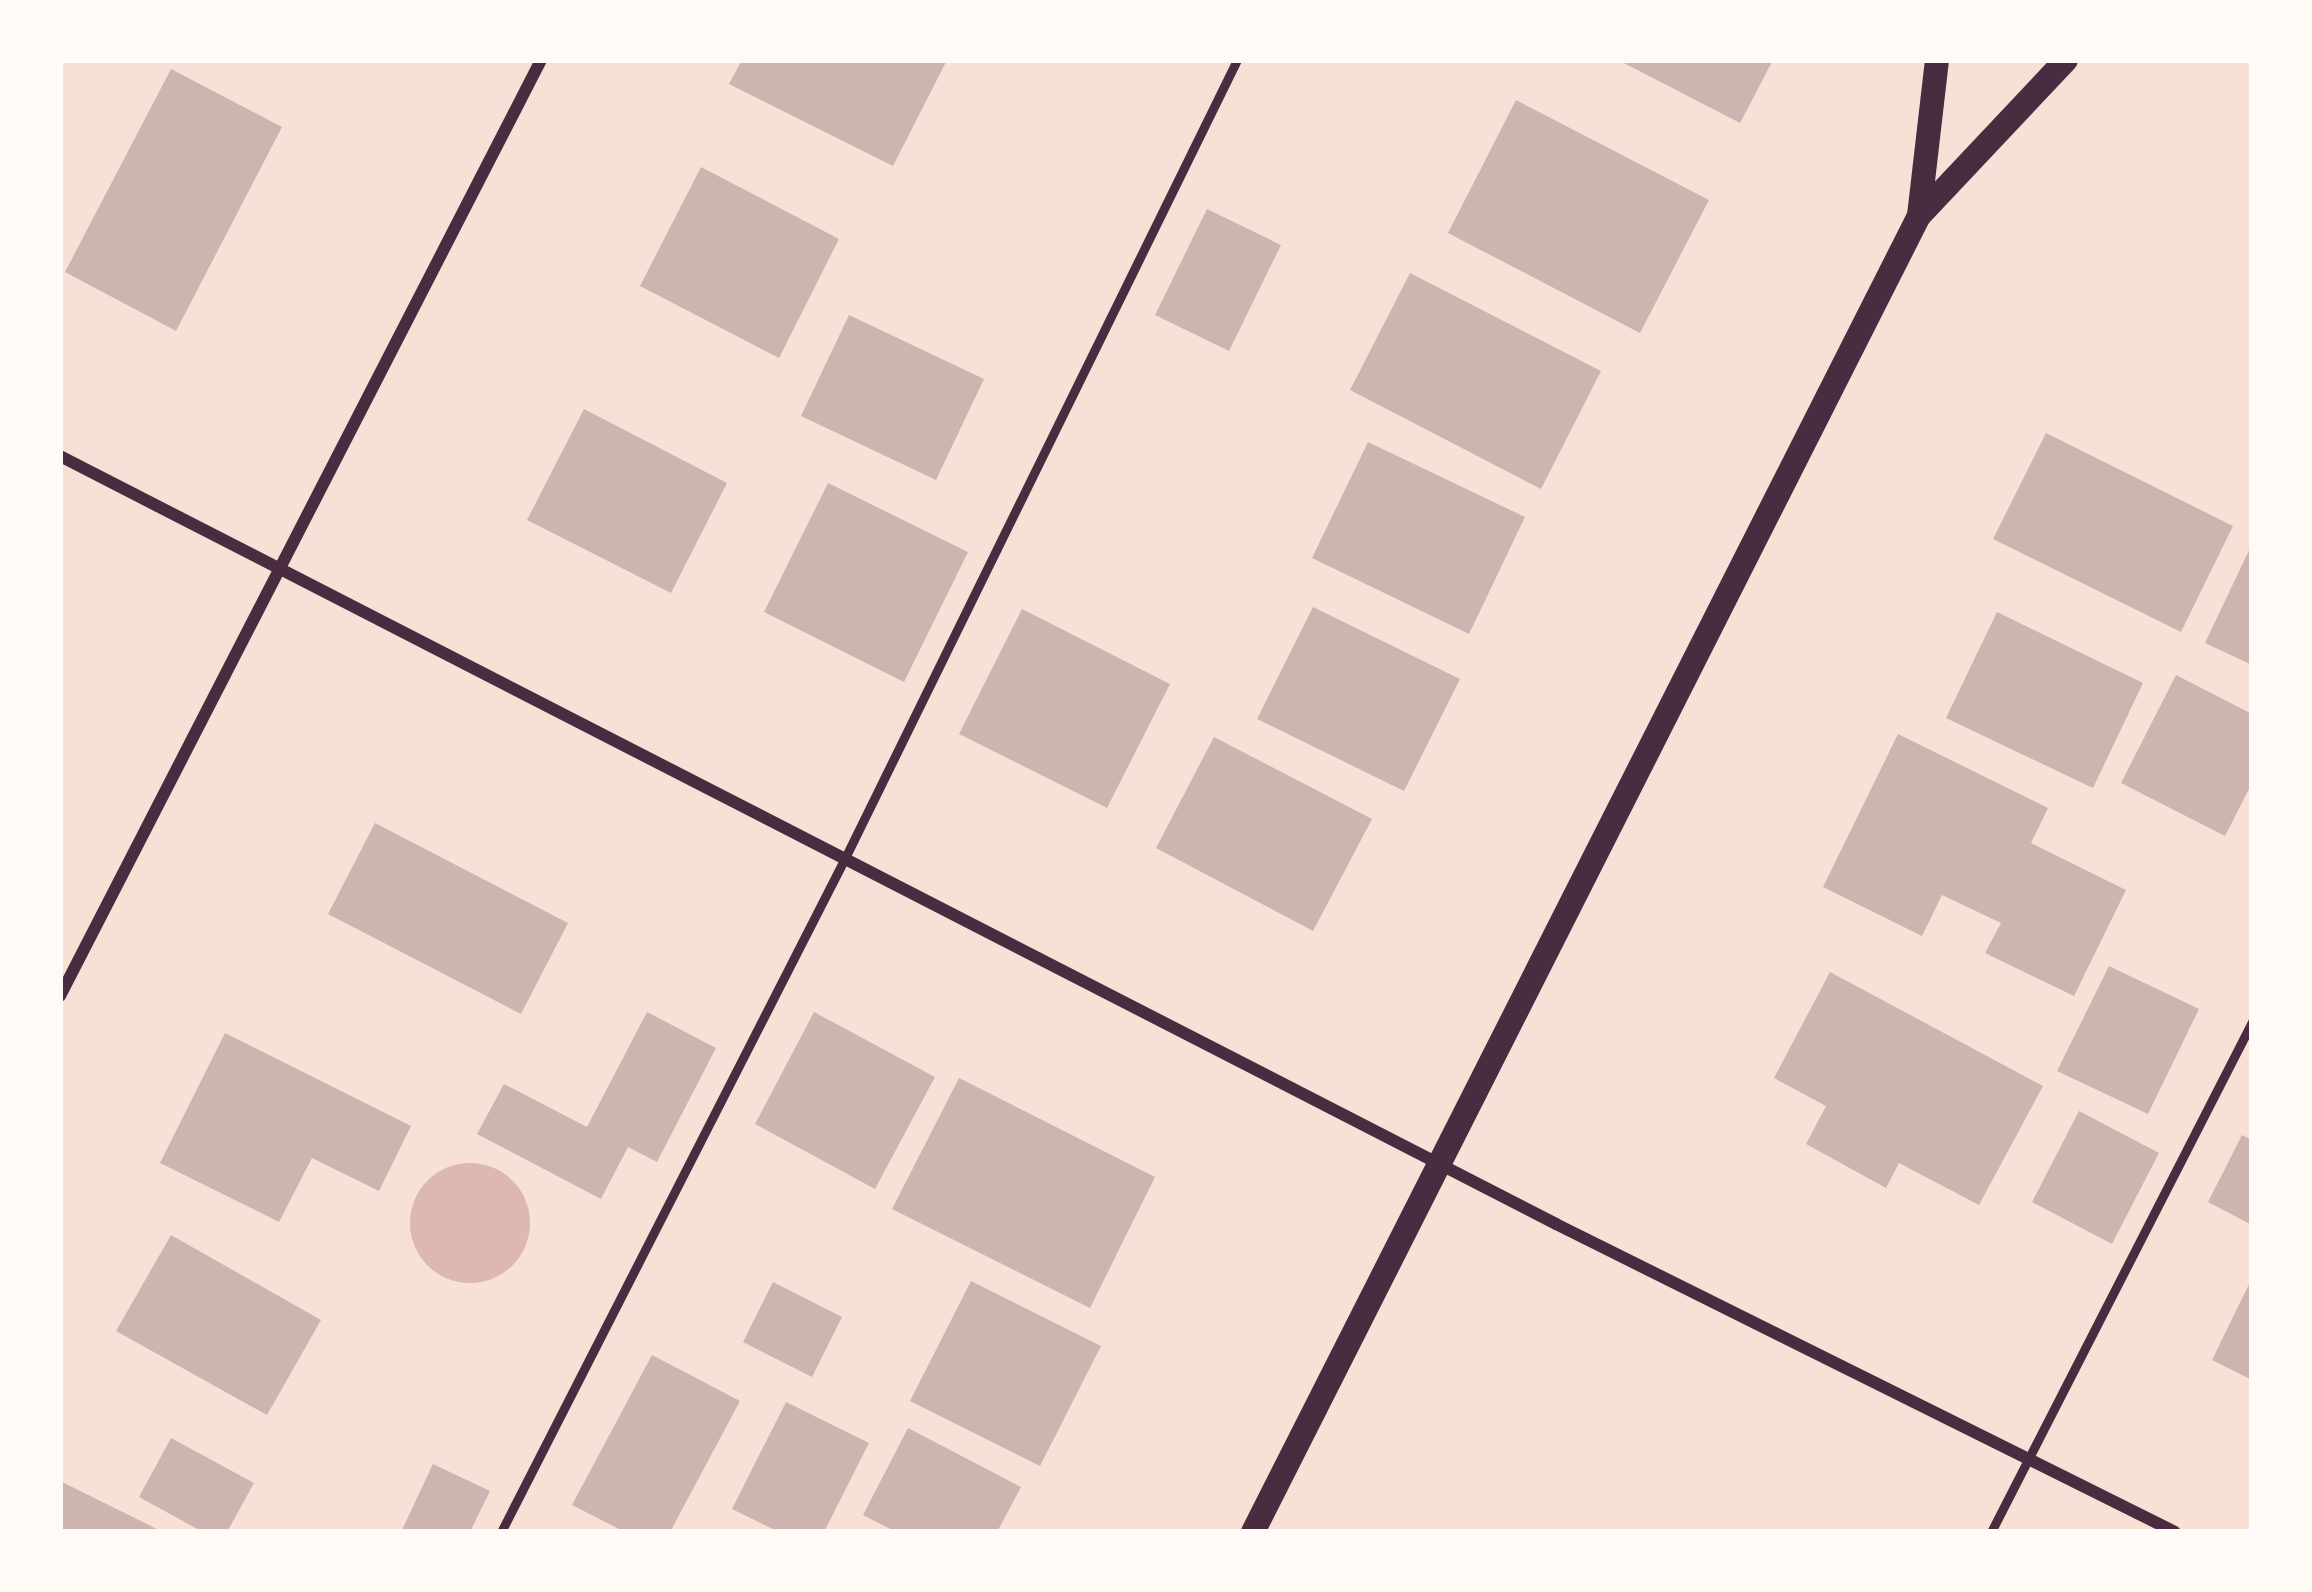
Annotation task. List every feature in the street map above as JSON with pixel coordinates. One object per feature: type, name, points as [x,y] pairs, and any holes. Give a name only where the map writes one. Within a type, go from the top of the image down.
[{"type":"main road","points":[[1919,216],[1937,60]]},
{"type":"main road","points":[[1253,1532],[1919,216],[2066,60]]},
{"type":"street","points":[[60,996],[541,60]]},
{"type":"street","points":[[60,457],[1441,1165],[2175,1532]]},
{"type":"lane","points":[[502,1532],[844,860],[1237,60]]},
{"type":"lane","points":[[1991,1532],[2252,1022]]},
{"type":"shaded area","points":[[470,1163],[493,1168],[512,1181],[525,1200],[530,1223],[525,1246],[512,1265],[493,1278],[470,1283],[447,1278],[428,1265],[415,1246],[410,1223],[415,1200],[428,1181],[447,1168]]},
{"type":"building","points":[[742,60],[947,60],[893,166],[729,84]]},
{"type":"building","points":[[1618,60],[1773,60],[1740,123]]},
{"type":"building","points":[[171,69],[282,127],[176,331],[65,272]]},
{"type":"building","points":[[1516,100],[1709,200],[1640,333],[1448,233]]},
{"type":"building","points":[[701,167],[839,239],[779,358],[640,286]]},
{"type":"building","points":[[1207,209],[1281,245],[1229,351],[1155,315]]},
{"type":"building","points":[[1410,273],[1601,371],[1541,489],[1350,390]]},
{"type":"building","points":[[849,315],[984,379],[936,480],[801,416]]},
{"type":"building","points":[[584,409],[727,483],[671,593],[527,520]]},
{"type":"building","points":[[2046,433],[2233,526],[2181,632],[1993,539]]},
{"type":"building","points":[[1368,442],[1525,517],[1469,634],[1312,558]]},
{"type":"building","points":[[828,483],[968,552],[904,682],[764,612]]},
{"type":"building","points":[[2252,544],[2252,665],[2205,643]]},
{"type":"building","points":[[1313,607],[1460,679],[1404,791],[1257,719]]},
{"type":"building","points":[[1022,609],[1170,684],[1107,808],[959,734]]},
{"type":"building","points":[[1997,612],[2143,683],[2093,788],[1946,718]]},
{"type":"building","points":[[2176,675],[2252,714],[2252,783],[2225,836],[2121,783]]},
{"type":"building","points":[[1898,734],[2048,808],[2031,843],[2126,890],[2074,996],[1985,953],[2001,923],[1942,895],[1922,936],[1823,887]]},
{"type":"building","points":[[1214,737],[1372,819],[1313,931],[1156,848]]},
{"type":"building","points":[[375,823],[568,923],[521,1014],[328,914]]},
{"type":"building","points":[[2109,966],[2199,1009],[2148,1114],[2057,1071]]},
{"type":"building","points":[[1830,972],[2043,1086],[1979,1205],[1899,1163],[1886,1188],[1806,1144],[1826,1106],[1774,1078]]},
{"type":"building","points":[[647,1012],[716,1048],[657,1162],[628,1147],[601,1199],[477,1134],[504,1084],[587,1127]]},
{"type":"building","points":[[814,1012],[935,1077],[875,1189],[755,1124]]},
{"type":"building","points":[[225,1033],[411,1126],[379,1191],[312,1158],[279,1222],[160,1163]]},
{"type":"building","points":[[959,1078],[1155,1177],[1090,1308],[892,1209]]},
{"type":"building","points":[[2079,1111],[2159,1153],[2112,1244],[2032,1202]]},
{"type":"building","points":[[2242,1135],[2252,1140],[2252,1225],[2208,1202]]},
{"type":"building","points":[[171,1235],[321,1320],[267,1415],[116,1331]]},
{"type":"building","points":[[2252,1278],[2252,1380],[2212,1360]]},
{"type":"building","points":[[971,1281],[1101,1346],[1040,1466],[910,1401]]},
{"type":"building","points":[[773,1282],[842,1317],[812,1377],[743,1342]]},
{"type":"building","points":[[652,1355],[740,1401],[670,1532],[625,1532],[572,1505]]},
{"type":"building","points":[[786,1402],[869,1443],[824,1532],[779,1532],[732,1509]]},
{"type":"building","points":[[908,1428],[1021,1487],[997,1532],[896,1532],[863,1515]]},
{"type":"building","points":[[171,1438],[254,1483],[227,1532],[203,1532],[139,1497]]},
{"type":"building","points":[[433,1464],[490,1491],[470,1532],[401,1532]]},
{"type":"building","points":[[60,1481],[163,1532],[60,1532]]}]
